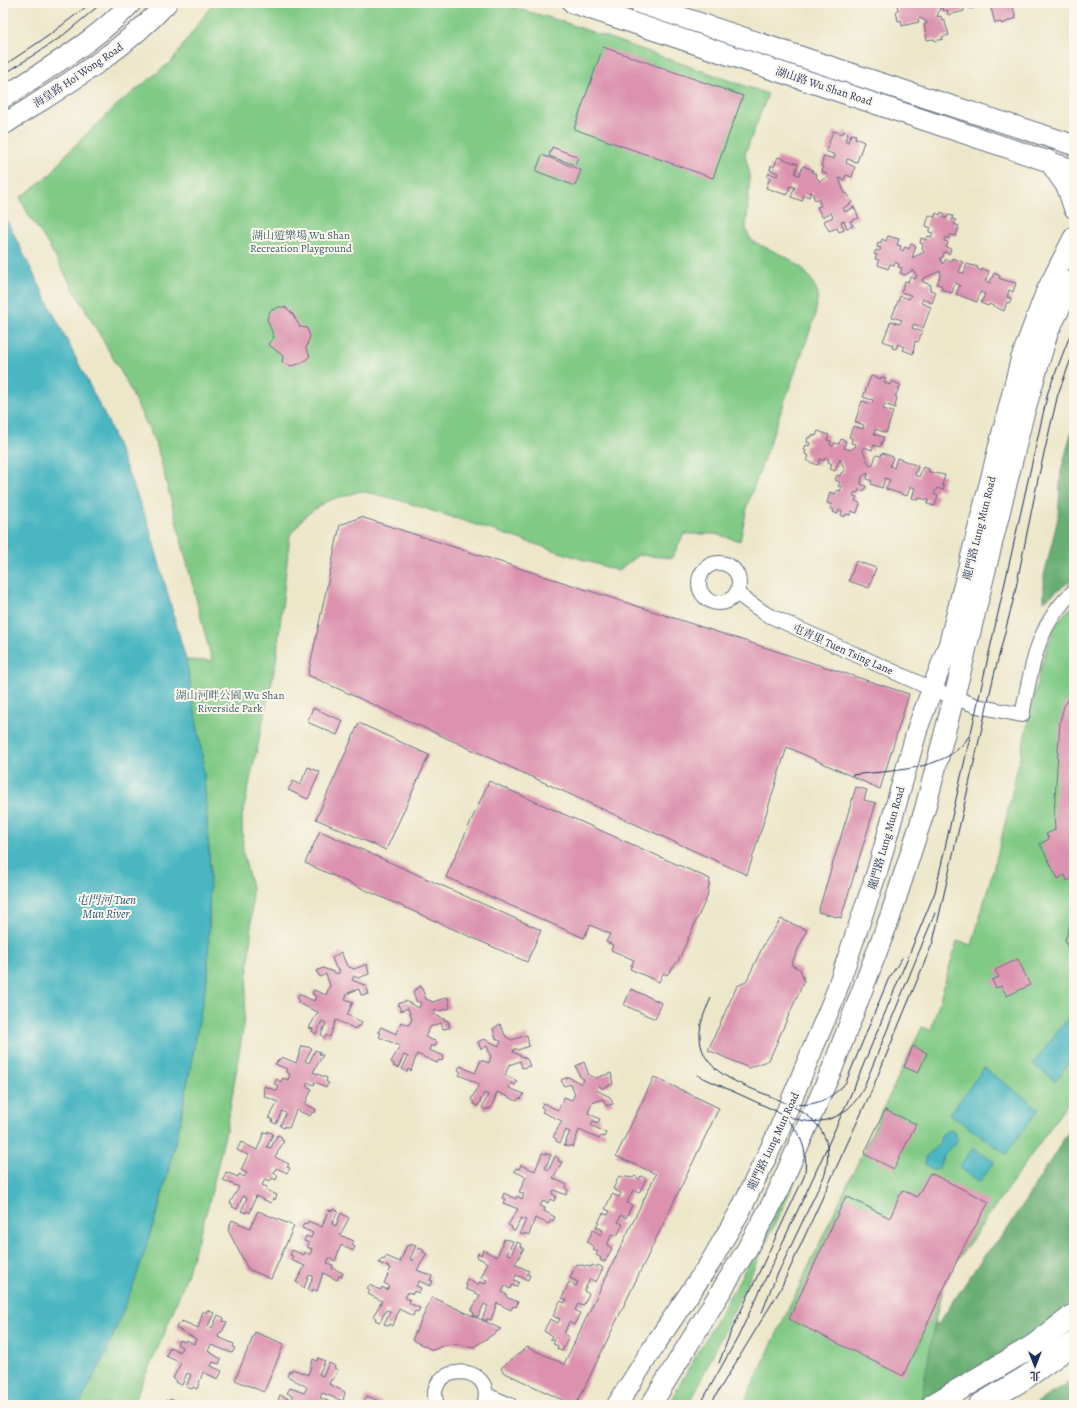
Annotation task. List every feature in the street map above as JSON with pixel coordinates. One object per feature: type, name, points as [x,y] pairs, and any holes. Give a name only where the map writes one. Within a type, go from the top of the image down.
[{"type":"main road","name":"海皇路 Hoi Wong Road","points":[[3,98],[90,39],[108,25],[131,3]]},
{"type":"main road","name":"海皇路 Hoi Wong Road","points":[[3,125],[104,59],[141,29],[167,3]]},
{"type":"main road","name":"湖山路 Wu Shan Road","points":[[573,3],[1048,160],[1074,170]]},
{"type":"main road","name":"湖山路 Wu Shan Road","points":[[639,3],[880,83],[1074,145]]},
{"type":"main road","points":[[1048,160],[1067,187],[1074,208]]},
{"type":"main road","name":"龍門路 Lung Mun Road","points":[[617,1405],[654,1346],[710,1263],[740,1211],[776,1137],[818,1040],[850,957],[877,872],[909,755],[949,644],[1021,359],[1046,292],[1074,237]]},
{"type":"main road","name":"龍門路 Lung Mun Road","points":[[652,1405],[761,1223],[789,1168],[833,1067],[900,890],[925,809],[954,697],[1022,417],[1048,332],[1074,280]]},
{"type":"main road","points":[[933,1405],[1033,1346],[1074,1315]]},
{"type":"main road","points":[[980,1405],[1045,1364],[1074,1343]]},
{"type":"street","name":"屯青里 Tuen Tsing Lane","points":[[736,593],[766,614],[932,689],[977,706],[1022,714],[1036,647],[1044,628],[1055,612],[1074,591]]},
{"type":"street","points":[[437,1405],[435,1393],[437,1387],[445,1376],[452,1372],[468,1372],[475,1376],[484,1388],[485,1400],[510,1405]]},
{"type":"green space","name":"湖山遊樂場 Wu Shan Recreation Playground","points":[[213,3],[498,3],[561,21],[768,94],[745,154],[750,175],[746,230],[752,241],[788,258],[802,268],[811,279],[818,293],[815,317],[748,503],[740,541],[715,534],[684,534],[672,558],[638,555],[618,571],[399,500],[361,491],[327,501],[305,516],[290,535],[276,662],[242,817],[243,853],[252,888],[251,935],[243,1029],[228,1122],[209,1203],[188,1272],[165,1332],[132,1405],[79,1405],[106,1353],[159,1207],[180,1123],[208,972],[210,868],[203,760],[186,660],[212,661],[157,446],[125,379],[46,241],[29,216],[20,198],[51,174],[68,152],[117,105],[172,61]]},
{"type":"green space","points":[[1074,423],[1074,578],[1044,601],[1044,576],[1058,518],[1061,471]]},
{"type":"green space","points":[[1074,606],[1074,1094],[947,1275],[935,1320],[921,1405],[743,1405],[922,1027],[931,1030],[957,941],[972,945],[1000,845],[1041,665],[1057,624],[1067,611]]},
{"type":"green space","points":[[1074,1123],[1074,1299],[1029,1344],[926,1400],[921,1400],[935,1320],[937,1326],[983,1257],[1007,1230]]},
{"type":"green space","points":[[800,1167],[798,1175],[689,1405],[668,1405],[741,1277]]},
{"type":"green space","points":[[1074,1379],[1074,1405],[1033,1405]]},
{"type":"water","name":"屯門河 Tuen Mun River","points":[[3,213],[109,424],[149,526],[186,660],[203,760],[210,868],[208,972],[180,1123],[159,1207],[135,1281],[106,1353],[79,1405],[3,1405]]},
{"type":"water","points":[[1067,1020],[1074,1025],[1074,1057],[1055,1081],[1033,1064]]},
{"type":"water","points":[[984,1068],[1039,1109],[1006,1154],[950,1114]]},
{"type":"water","points":[[949,1130],[955,1132],[958,1141],[945,1153],[938,1169],[933,1170],[925,1164],[925,1157],[939,1144],[942,1134]]},
{"type":"water","points":[[973,1148],[994,1162],[980,1182],[959,1167]]},
{"type":"building","points":[[902,3],[918,4],[919,7],[923,3],[968,3],[963,5],[964,11],[948,15],[947,10],[943,11],[942,8],[940,8],[937,17],[941,16],[942,20],[944,19],[949,35],[942,37],[943,39],[935,41],[934,39],[927,40],[924,24],[927,24],[926,21],[920,18],[918,19],[919,22],[902,26],[901,20],[898,21],[896,11],[898,10],[897,5]]},
{"type":"building","points":[[968,3],[986,3],[986,5],[970,9]]},
{"type":"building","points":[[990,3],[1012,3],[1016,18],[1002,24],[1001,22],[995,23],[991,8],[994,7]]},
{"type":"building","points":[[603,47],[743,96],[713,178],[574,129]]},
{"type":"building","points":[[833,131],[843,134],[844,131],[848,133],[845,141],[848,142],[851,134],[856,135],[855,138],[864,142],[857,162],[847,159],[846,163],[855,167],[852,177],[846,175],[844,180],[839,178],[845,194],[847,193],[852,203],[843,208],[845,212],[854,207],[859,218],[850,221],[853,226],[847,228],[844,221],[841,222],[844,230],[839,232],[837,228],[829,231],[824,221],[833,217],[831,213],[822,217],[817,207],[821,206],[818,199],[815,200],[811,191],[809,197],[804,195],[802,201],[791,197],[795,187],[790,186],[787,195],[766,188],[770,178],[767,177],[769,173],[777,176],[778,173],[770,170],[771,165],[774,167],[778,157],[798,164],[795,174],[799,175],[803,166],[813,170],[812,172],[817,174],[816,177],[820,181],[828,177],[827,174],[822,172],[823,167],[821,166],[824,156],[834,159],[835,155],[826,151]]},
{"type":"building","points":[[552,147],[578,157],[575,165],[549,156]]},
{"type":"building","points":[[542,155],[581,170],[575,186],[536,171]]},
{"type":"building","points":[[941,212],[945,214],[944,218],[947,218],[948,215],[953,216],[952,219],[956,220],[954,224],[959,226],[956,236],[950,235],[949,239],[946,237],[944,241],[948,242],[946,247],[951,249],[949,254],[944,252],[943,257],[940,258],[943,264],[946,259],[951,261],[952,258],[963,262],[959,272],[964,273],[967,264],[978,267],[977,269],[982,271],[982,269],[989,271],[985,281],[990,283],[994,273],[1000,276],[999,278],[1016,283],[1013,292],[1009,290],[1007,297],[1011,298],[1010,303],[1007,302],[1004,311],[989,304],[988,306],[981,303],[985,294],[980,292],[977,302],[956,294],[960,285],[955,283],[952,293],[941,289],[942,286],[937,284],[941,273],[940,271],[922,279],[923,282],[931,285],[930,290],[936,292],[932,303],[923,299],[921,303],[931,307],[923,328],[914,324],[912,328],[922,332],[918,342],[915,341],[913,354],[903,350],[904,347],[898,344],[896,349],[892,348],[893,345],[883,341],[891,321],[900,324],[902,320],[892,317],[900,296],[909,299],[911,295],[901,292],[905,281],[908,282],[910,277],[915,279],[917,276],[913,270],[905,275],[900,273],[902,268],[898,267],[899,264],[895,262],[894,265],[890,264],[888,269],[878,265],[879,260],[875,259],[877,255],[874,254],[876,250],[880,251],[881,248],[877,247],[878,242],[881,243],[882,239],[886,241],[888,236],[899,239],[897,245],[901,246],[900,249],[903,251],[905,247],[909,249],[911,244],[916,246],[912,258],[924,252],[922,248],[923,244],[920,243],[921,238],[927,240],[928,236],[931,237],[933,233],[929,232],[931,228],[926,226],[929,215],[935,217],[936,213],[940,215]]},
{"type":"building","points":[[279,307],[285,307],[292,313],[300,327],[307,328],[310,336],[306,348],[310,356],[302,363],[292,366],[282,363],[283,356],[268,344],[274,337],[267,319],[270,311]]},
{"type":"building","points":[[871,376],[881,379],[881,377],[886,378],[884,383],[890,385],[891,381],[901,385],[895,396],[897,397],[895,408],[885,404],[883,409],[893,412],[886,433],[876,429],[874,434],[884,437],[880,447],[874,445],[872,450],[864,447],[862,449],[870,466],[873,465],[876,455],[881,456],[882,453],[893,457],[890,466],[894,468],[897,458],[918,466],[915,475],[919,477],[923,467],[929,469],[929,472],[945,475],[942,485],[944,486],[943,490],[937,488],[934,494],[938,496],[935,506],[927,504],[929,500],[919,498],[918,500],[912,498],[915,488],[910,487],[907,496],[886,489],[890,480],[885,478],[882,488],[871,484],[872,481],[867,479],[868,473],[862,476],[861,484],[866,486],[864,491],[859,489],[858,493],[855,492],[853,496],[857,497],[855,501],[860,503],[857,513],[851,511],[850,515],[846,514],[845,517],[841,515],[842,511],[839,510],[838,514],[833,512],[834,510],[830,508],[832,505],[827,503],[830,492],[835,494],[837,490],[840,491],[842,487],[838,486],[840,482],[835,480],[837,475],[840,476],[841,473],[845,471],[840,459],[835,471],[830,469],[832,464],[828,462],[829,459],[825,458],[824,461],[820,459],[818,465],[807,461],[809,456],[805,454],[806,451],[804,450],[806,445],[809,446],[810,443],[807,442],[808,437],[811,438],[812,435],[816,436],[818,431],[829,435],[827,440],[831,441],[830,445],[833,446],[835,443],[839,444],[841,439],[846,441],[844,448],[850,450],[855,447],[856,444],[851,443],[852,438],[849,437],[853,426],[863,429],[864,425],[855,422],[862,401],[872,404],[873,400],[863,397]]},
{"type":"building","points":[[361,517],[909,694],[880,789],[787,747],[747,875],[308,675],[340,525]]},
{"type":"building","points":[[856,561],[876,568],[869,588],[849,581]]},
{"type":"building","points":[[1074,692],[1074,878],[1067,881],[1065,875],[1058,879],[1040,844],[1049,839],[1046,834],[1055,830],[1054,814],[1060,721],[1064,706]]},
{"type":"building","points":[[313,708],[343,721],[337,735],[307,722]]},
{"type":"building","points":[[359,723],[429,755],[386,850],[316,819]]},
{"type":"building","points":[[308,767],[320,772],[308,799],[288,790],[293,781],[300,785]]},
{"type":"building","points":[[489,781],[710,879],[707,897],[678,961],[667,975],[663,973],[659,982],[630,969],[634,960],[611,950],[613,945],[606,942],[610,934],[590,925],[584,938],[446,877]]},
{"type":"building","points":[[856,787],[867,790],[864,800],[876,803],[841,918],[818,912]]},
{"type":"building","points":[[320,831],[541,930],[527,962],[305,863]]},
{"type":"building","points":[[1074,915],[1074,963],[1065,940]]},
{"type":"building","points":[[781,919],[807,930],[791,965],[800,969],[804,981],[769,1060],[749,1068],[708,1050],[737,986],[746,982],[764,944]]},
{"type":"building","points":[[341,952],[347,966],[354,969],[367,964],[369,974],[358,978],[354,976],[352,980],[366,986],[369,994],[361,995],[359,989],[348,993],[345,999],[353,1002],[347,1015],[362,1022],[360,1027],[357,1026],[356,1029],[336,1020],[330,1037],[326,1035],[325,1038],[321,1035],[326,1023],[322,1021],[316,1034],[312,1031],[313,1029],[309,1028],[318,1012],[298,1003],[299,999],[297,998],[299,994],[314,1001],[316,996],[312,994],[314,990],[326,995],[330,985],[326,974],[320,977],[316,971],[323,968],[338,974],[340,970],[336,968],[332,958]]},
{"type":"building","points":[[1018,959],[1030,985],[1007,996],[1001,986],[996,988],[992,980],[999,977],[995,970]]},
{"type":"building","points":[[421,986],[426,999],[433,1002],[448,997],[450,1008],[439,1011],[435,1010],[433,1014],[448,1021],[450,1028],[443,1029],[441,1023],[430,1027],[425,1037],[437,1042],[435,1047],[431,1045],[429,1050],[444,1056],[442,1061],[439,1060],[437,1063],[417,1054],[411,1071],[408,1069],[407,1072],[402,1069],[408,1057],[404,1055],[398,1068],[393,1066],[394,1064],[391,1062],[400,1046],[379,1037],[381,1033],[378,1032],[381,1027],[396,1034],[401,1022],[409,1025],[412,1019],[408,1008],[401,1011],[398,1004],[405,1001],[419,1008],[421,1003],[416,1001],[413,991]]},
{"type":"building","points":[[631,989],[662,1003],[655,1019],[624,1005]]},
{"type":"building","points":[[500,1024],[506,1037],[512,1040],[527,1035],[529,1046],[518,1050],[515,1048],[513,1052],[527,1059],[530,1066],[522,1068],[520,1061],[509,1065],[505,1075],[517,1081],[515,1085],[511,1083],[509,1088],[524,1094],[521,1099],[519,1098],[517,1101],[497,1092],[491,1109],[488,1108],[487,1110],[482,1108],[488,1095],[484,1093],[478,1106],[473,1104],[474,1102],[471,1100],[479,1084],[459,1075],[461,1072],[458,1070],[460,1066],[475,1073],[481,1060],[489,1063],[491,1057],[487,1046],[481,1049],[478,1042],[484,1039],[499,1046],[501,1041],[496,1039],[493,1029]]},
{"type":"building","points":[[302,1046],[312,1048],[305,1061],[309,1063],[315,1050],[320,1052],[319,1054],[323,1055],[313,1072],[327,1078],[326,1082],[329,1083],[326,1087],[315,1082],[314,1085],[308,1082],[306,1086],[312,1089],[305,1104],[316,1109],[315,1113],[312,1112],[310,1116],[296,1110],[289,1128],[285,1126],[284,1128],[280,1126],[286,1113],[282,1111],[276,1124],[272,1122],[273,1120],[269,1118],[278,1102],[264,1096],[265,1092],[263,1091],[265,1086],[277,1091],[279,1086],[274,1084],[277,1079],[281,1082],[283,1078],[288,1080],[290,1074],[286,1072],[287,1069],[275,1064],[282,1057],[296,1063]]},
{"type":"building","points":[[913,1046],[927,1053],[918,1073],[904,1067]]},
{"type":"building","points":[[584,1062],[589,1075],[596,1078],[611,1073],[613,1084],[602,1088],[598,1085],[596,1090],[610,1097],[613,1104],[606,1106],[603,1099],[592,1103],[588,1113],[600,1119],[598,1123],[593,1121],[591,1125],[606,1133],[604,1137],[601,1136],[599,1139],[579,1130],[573,1147],[570,1145],[569,1147],[564,1145],[570,1132],[566,1130],[560,1143],[556,1141],[553,1137],[562,1121],[542,1112],[544,1109],[541,1107],[543,1103],[558,1110],[564,1097],[572,1100],[575,1094],[571,1084],[564,1086],[561,1080],[568,1077],[582,1084],[584,1079],[580,1077],[576,1066]]},
{"type":"building","points":[[654,1077],[719,1108],[576,1405],[573,1405],[503,1372],[501,1368],[527,1347],[564,1364],[656,1174],[616,1156]]},
{"type":"building","points":[[885,1110],[916,1124],[894,1169],[864,1154]]},
{"type":"building","points":[[268,1131],[273,1134],[267,1147],[271,1148],[277,1135],[282,1137],[281,1140],[284,1141],[275,1157],[289,1164],[287,1167],[290,1168],[287,1173],[276,1168],[274,1173],[278,1175],[276,1180],[272,1178],[270,1181],[265,1179],[262,1185],[267,1187],[266,1190],[277,1195],[275,1200],[273,1198],[271,1203],[256,1196],[250,1213],[247,1211],[246,1213],[241,1211],[247,1198],[243,1196],[237,1209],[232,1207],[233,1205],[230,1203],[239,1187],[223,1180],[226,1172],[238,1177],[239,1174],[244,1177],[247,1173],[241,1170],[248,1155],[237,1150],[241,1142],[257,1150],[264,1132],[268,1133]]},
{"type":"building","points":[[542,1153],[551,1155],[545,1168],[549,1170],[555,1156],[559,1159],[558,1161],[562,1162],[553,1178],[567,1185],[565,1188],[568,1190],[566,1195],[554,1190],[552,1194],[556,1196],[554,1201],[550,1199],[548,1203],[543,1201],[540,1206],[545,1208],[544,1211],[555,1217],[553,1221],[551,1220],[549,1224],[535,1218],[529,1235],[525,1233],[524,1235],[520,1233],[526,1220],[521,1218],[515,1231],[511,1229],[512,1227],[508,1225],[518,1209],[503,1203],[505,1199],[502,1198],[504,1193],[516,1199],[517,1196],[522,1199],[524,1194],[519,1192],[526,1177],[514,1171],[516,1168],[519,1169],[521,1165],[535,1171]]},
{"type":"building","points":[[930,1173],[989,1202],[962,1250],[903,1376],[789,1319],[846,1196],[890,1218],[902,1190],[917,1197]]},
{"type":"building","points":[[619,1176],[633,1178],[635,1176],[639,1179],[641,1176],[646,1179],[639,1193],[633,1190],[627,1203],[632,1205],[626,1218],[621,1215],[618,1222],[623,1224],[617,1236],[612,1234],[607,1245],[612,1248],[605,1262],[600,1260],[601,1258],[596,1255],[598,1252],[593,1250],[595,1248],[587,1242],[593,1230],[601,1235],[603,1230],[596,1227],[603,1213],[608,1215],[610,1211],[605,1209],[612,1194],[619,1197],[621,1193],[613,1189]]},
{"type":"building","points":[[333,1209],[338,1211],[332,1224],[336,1226],[341,1213],[349,1218],[340,1235],[354,1241],[352,1245],[355,1247],[353,1251],[341,1245],[335,1261],[329,1258],[327,1263],[333,1265],[332,1268],[343,1273],[341,1277],[339,1276],[337,1280],[323,1273],[317,1291],[313,1289],[312,1292],[308,1290],[313,1276],[309,1275],[304,1288],[296,1282],[305,1266],[291,1260],[293,1256],[290,1255],[292,1250],[304,1255],[305,1252],[310,1255],[312,1249],[307,1247],[309,1243],[304,1241],[306,1236],[311,1238],[313,1233],[302,1228],[304,1223],[307,1224],[308,1221],[322,1227],[328,1210],[332,1211]]},
{"type":"building","points":[[258,1211],[294,1226],[271,1279],[248,1269],[228,1230],[232,1220],[250,1228]]},
{"type":"building","points":[[504,1239],[513,1241],[507,1254],[511,1255],[517,1242],[521,1244],[520,1247],[524,1248],[515,1264],[529,1271],[527,1274],[530,1275],[528,1280],[516,1275],[514,1280],[519,1282],[516,1287],[512,1285],[510,1289],[505,1286],[502,1292],[507,1295],[506,1297],[518,1302],[516,1307],[513,1306],[511,1310],[497,1303],[491,1320],[487,1319],[487,1321],[482,1319],[488,1306],[484,1304],[478,1317],[473,1315],[474,1313],[471,1311],[480,1295],[466,1289],[467,1285],[465,1284],[467,1279],[478,1285],[479,1282],[485,1284],[487,1280],[481,1278],[488,1263],[477,1257],[478,1253],[481,1255],[483,1250],[497,1257]]},
{"type":"building","points":[[411,1244],[416,1246],[410,1259],[413,1261],[419,1248],[424,1250],[423,1252],[427,1254],[417,1270],[432,1276],[430,1280],[433,1281],[430,1286],[419,1281],[416,1286],[421,1288],[419,1293],[414,1291],[413,1294],[408,1292],[405,1298],[410,1300],[409,1303],[420,1308],[418,1312],[415,1311],[413,1316],[399,1309],[393,1326],[390,1324],[389,1326],[384,1324],[390,1311],[386,1310],[380,1322],[375,1320],[376,1318],[373,1316],[382,1301],[368,1294],[370,1291],[367,1289],[369,1285],[381,1290],[382,1287],[387,1290],[389,1286],[384,1283],[391,1268],[379,1263],[381,1259],[384,1260],[386,1256],[400,1262],[407,1245],[410,1246]]},
{"type":"building","points":[[576,1264],[591,1267],[592,1265],[596,1267],[598,1265],[603,1268],[596,1282],[590,1279],[584,1291],[589,1294],[583,1306],[578,1304],[575,1310],[580,1313],[574,1325],[569,1322],[564,1334],[569,1337],[562,1351],[557,1349],[558,1346],[553,1344],[555,1341],[550,1339],[552,1336],[544,1331],[550,1319],[558,1323],[560,1319],[553,1316],[560,1301],[565,1303],[567,1300],[562,1298],[569,1282],[576,1286],[578,1282],[570,1278]]},
{"type":"building","points":[[432,1297],[501,1329],[474,1347],[459,1344],[445,1345],[433,1350],[412,1340]]},
{"type":"building","points":[[207,1310],[214,1313],[208,1326],[212,1328],[218,1315],[224,1318],[223,1321],[227,1322],[218,1337],[234,1344],[233,1347],[235,1348],[232,1353],[211,1345],[208,1351],[221,1359],[219,1364],[213,1362],[211,1366],[222,1371],[218,1379],[203,1372],[197,1389],[193,1387],[192,1389],[186,1387],[191,1375],[187,1373],[182,1385],[175,1382],[176,1380],[173,1378],[181,1363],[166,1356],[170,1347],[180,1352],[182,1347],[177,1344],[179,1340],[185,1342],[186,1340],[194,1344],[196,1339],[176,1328],[178,1323],[180,1324],[182,1321],[198,1328],[203,1311],[206,1313]]},
{"type":"building","points":[[255,1332],[284,1344],[264,1392],[235,1380]]},
{"type":"building","points":[[318,1358],[325,1361],[319,1374],[323,1376],[329,1363],[335,1366],[334,1368],[338,1370],[333,1380],[331,1379],[329,1384],[345,1392],[343,1401],[322,1393],[320,1398],[328,1401],[327,1404],[329,1405],[277,1404],[280,1395],[291,1400],[293,1396],[287,1393],[290,1388],[304,1393],[307,1387],[287,1376],[289,1371],[291,1372],[292,1369],[308,1375],[313,1359],[317,1361]]},
{"type":"building","points":[[367,1396],[383,1403],[382,1405],[363,1405]]},
{"type":"building","points":[[170,1399],[177,1402],[175,1405],[163,1405],[166,1400],[169,1402]]},
{"type":"tram line","points":[[3,66],[48,36],[91,3]]},
{"type":"tram line","points":[[3,75],[61,37],[102,3]]},
{"type":"tram line","points":[[700,1405],[738,1337],[813,1178],[855,1085],[935,892],[1048,392],[1074,325]]},
{"type":"tram line","points":[[710,1405],[780,1290],[871,1092],[933,942],[994,675],[1014,597],[1038,479],[1058,394],[1074,351]]},
{"type":"tram line","points":[[852,775],[900,770],[933,763],[947,757],[960,748],[969,736]]},
{"type":"tram line","points":[[786,1115],[809,1121],[830,1119],[849,1108],[857,1099],[863,1089],[935,913]]},
{"type":"tram line","points":[[794,1104],[802,1105],[816,1103],[835,1093],[846,1082],[888,980],[902,958]]},
{"type":"tram line","points":[[711,998],[701,1024],[703,1051],[717,1070],[740,1084],[793,1107],[814,1122],[826,1143],[825,1174],[772,1286],[762,1313]]},
{"type":"tram line","points":[[697,1075],[776,1111],[784,1117],[797,1131],[804,1148],[805,1157],[804,1177],[730,1334],[719,1363]]},
{"type":"park label","name":"湖山河畔公園 Wu Shan Riverside Park","points":[[230,701]]}]
